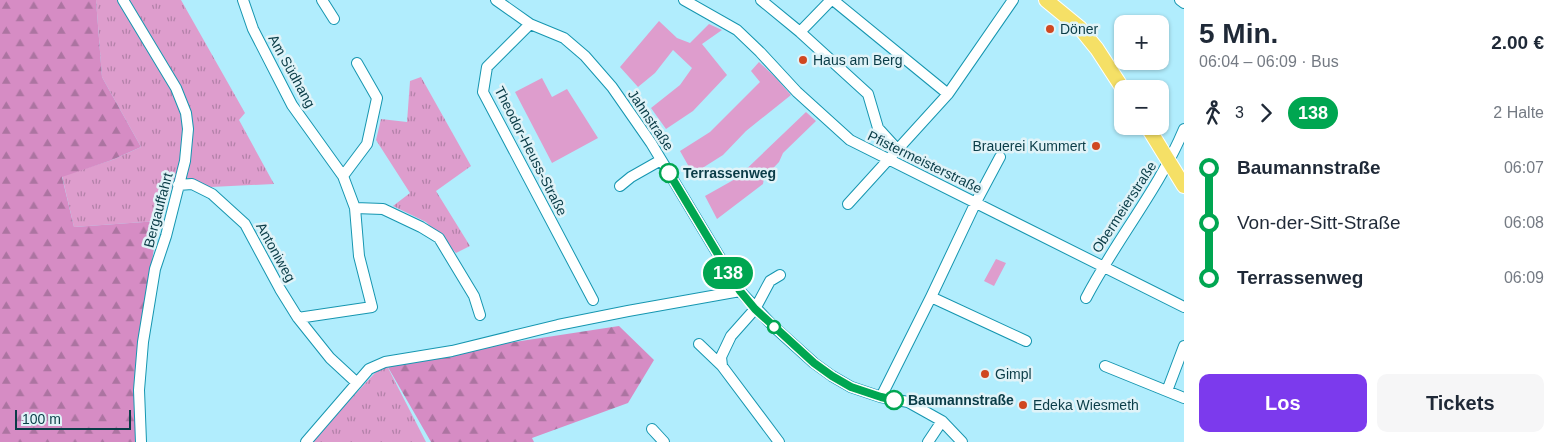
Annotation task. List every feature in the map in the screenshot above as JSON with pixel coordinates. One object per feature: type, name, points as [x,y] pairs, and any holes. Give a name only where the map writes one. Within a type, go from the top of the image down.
[{"type":"main road","points":[[1046,0],[1080,28],[1097,49],[1117,80]]},
{"type":"main road","points":[[1153,135],[1184,186]]},
{"type":"street","name":"Bergauffahrt","points":[[123,0],[176,88],[186,113],[188,129],[188,146],[166,236],[155,269],[143,342],[139,390],[140,442]]},
{"type":"street","name":"Am Südhang","points":[[243,0],[253,29],[292,104],[343,176],[355,208],[359,256],[372,307],[298,318]]},
{"type":"street","points":[[322,0],[334,19]]},
{"type":"street","name":"Jahnstraße","points":[[496,0],[530,24],[564,38],[586,56],[622,100],[661,160],[740,291],[755,309],[814,363],[851,387],[881,397],[908,402],[942,421],[962,442]]},
{"type":"street","name":"Pfistermeisterstraße","points":[[684,0],[737,30],[797,92],[850,140],[1184,307]]},
{"type":"street","points":[[761,0],[800,32],[868,94],[878,128],[898,150]]},
{"type":"street","points":[[800,32],[832,0],[948,94]]},
{"type":"street","points":[[848,204],[948,94],[1013,0]]},
{"type":"street","points":[[1180,0],[1184,3]]},
{"type":"street","name":"Theodor-Heuss-Straße","points":[[530,24],[487,67],[482,92],[593,300]]},
{"type":"street","points":[[343,176],[367,144],[378,98],[357,63]]},
{"type":"street","name":"Obermeierstraße","points":[[1102,266],[1170,162],[1184,128]]},
{"type":"street","points":[[881,397],[976,202],[1000,157]]},
{"type":"street","points":[[620,186],[631,177],[661,160]]},
{"type":"street","name":"Antoniweg","points":[[178,185],[192,184],[212,194],[245,224],[280,290],[298,318],[330,358],[357,383]]},
{"type":"street","points":[[355,208],[384,209],[439,238],[474,296],[480,315]]},
{"type":"street","points":[[1086,298],[1102,266]]},
{"type":"street","points":[[722,366],[721,357],[731,336],[755,309],[770,281],[780,275]]},
{"type":"street","points":[[306,442],[369,369],[384,362],[452,351],[558,325],[710,295],[740,291]]},
{"type":"street","points":[[931,297],[1026,341]]},
{"type":"street","points":[[699,344],[722,366],[779,442]]},
{"type":"street","points":[[1167,391],[1184,346]]},
{"type":"street","points":[[1105,366],[1184,398]]},
{"type":"street","points":[[928,442],[942,421]]},
{"type":"street","points":[[652,429],[664,442]]},
{"type":"green space","points":[[0,0],[96,0],[102,77],[141,147],[112,160],[62,177],[74,227],[158,221],[146,302],[137,442],[0,442]]},
{"type":"green space","points":[[96,0],[181,0],[245,113],[239,120],[274,184],[211,187],[192,184],[173,185],[158,221],[74,227],[62,176],[112,160],[141,147],[102,77]]},
{"type":"green space","points":[[659,21],[677,38],[690,43],[709,24],[722,30],[702,44],[727,75],[693,111],[666,129],[651,108],[680,85],[692,68],[673,50],[655,73],[638,87],[620,67]]},
{"type":"green space","points":[[759,62],[791,95],[746,131],[723,155],[693,174],[680,151],[710,132],[760,82],[751,71]]},
{"type":"green space","points":[[421,77],[471,166],[436,191],[470,246],[456,253],[426,222],[393,206],[410,193],[376,140],[381,119],[407,122],[410,81]]},
{"type":"green space","points":[[542,78],[552,97],[567,89],[598,138],[552,163],[515,92]]},
{"type":"green space","points":[[806,112],[816,121],[783,153],[779,162],[764,178],[763,184],[717,219],[705,196],[737,178]]},
{"type":"green space","points":[[996,259],[1006,263],[994,286],[984,281]]},
{"type":"green space","points":[[619,326],[654,360],[628,403],[532,438],[534,442],[431,442],[385,362]]},
{"type":"green space","points":[[385,362],[426,442],[311,442]]},
{"type":"bus line","name":"138","points":[[669,173],[740,291],[755,309],[814,363],[832,376],[851,387],[894,400]]},
{"type":"place","name":"Döner","points":[[1050,29]]},
{"type":"place","name":"Haus am Berg","points":[[803,60]]},
{"type":"place","name":"Brauerei Kummert","points":[[1096,146]]},
{"type":"place","name":"Terrassenweg","points":[[669,173]]},
{"type":"place","name":"Gimpl","points":[[985,374]]},
{"type":"place","name":"Baumannstraße","points":[[894,400]]},
{"type":"place","name":"Edeka Wiesmeth","points":[[1023,405]]}]
